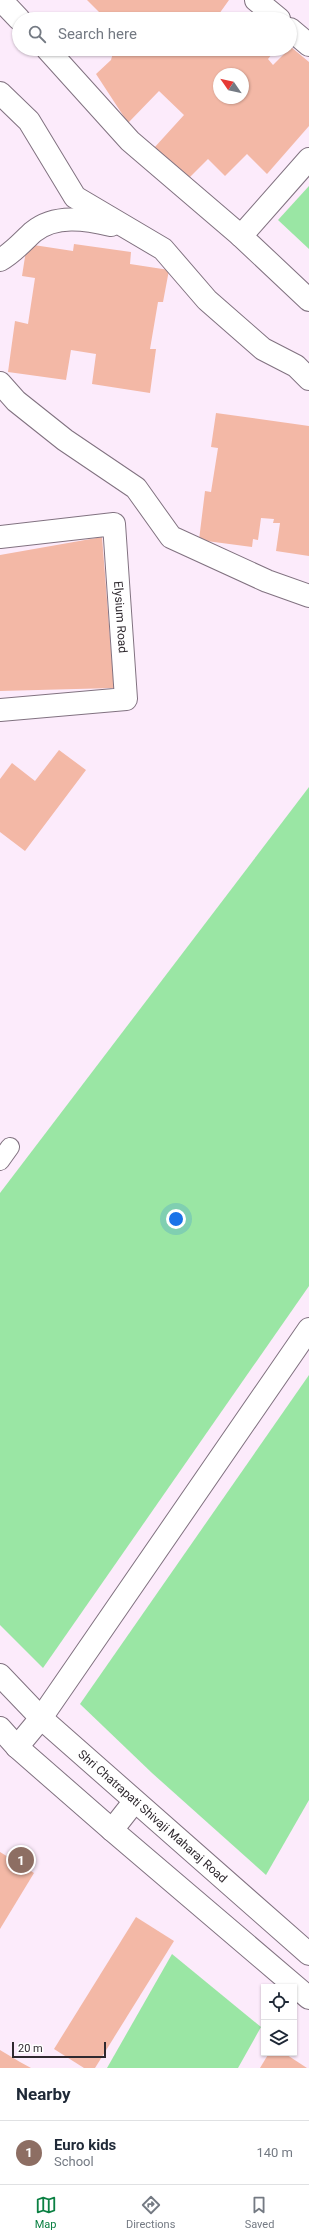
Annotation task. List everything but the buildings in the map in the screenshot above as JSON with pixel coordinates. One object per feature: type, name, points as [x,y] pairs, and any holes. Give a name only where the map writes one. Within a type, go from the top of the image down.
[{"type":"street","points":[[1,0],[12,12]]},
{"type":"street","points":[[256,0],[271,12]]},
{"type":"street","points":[[297,35],[309,45]]},
{"type":"street","points":[[53,56],[130,141],[241,236],[309,300]]},
{"type":"street","points":[[0,93],[29,121],[75,198],[163,249],[207,300],[263,349],[296,366],[309,379]]},
{"type":"street","points":[[241,236],[309,159]]},
{"type":"street","points":[[0,260],[35,230],[55,221],[87,219],[127,229]]},
{"type":"street","points":[[0,384],[16,401],[65,440],[136,488],[171,537],[267,581],[309,596]]},
{"type":"street","name":"Elysium Road","points":[[0,537],[114,524],[126,699],[0,710]]},
{"type":"street","points":[[17,1747],[41,1718],[309,1329]]},
{"type":"street","name":"Shri Chatrapati Shivaji Maharaj Road","points":[[0,1675],[41,1718],[134,1802],[309,1954]]},
{"type":"street","points":[[0,1728],[17,1747],[309,1998]]},
{"type":"street","points":[[112,1830],[134,1802]]},
{"type":"green space","points":[[309,186],[309,249],[278,220]]},
{"type":"green space","points":[[309,787],[309,1286],[43,1668],[0,1625],[0,1193]]},
{"type":"green space","points":[[309,1375],[309,1800],[266,1875],[152,1773],[80,1704]]},
{"type":"green space","points":[[172,1954],[261,2027],[238,2068],[107,2068]]},
{"type":"place","name":"Euro kids","points":[[21,1860]]}]
